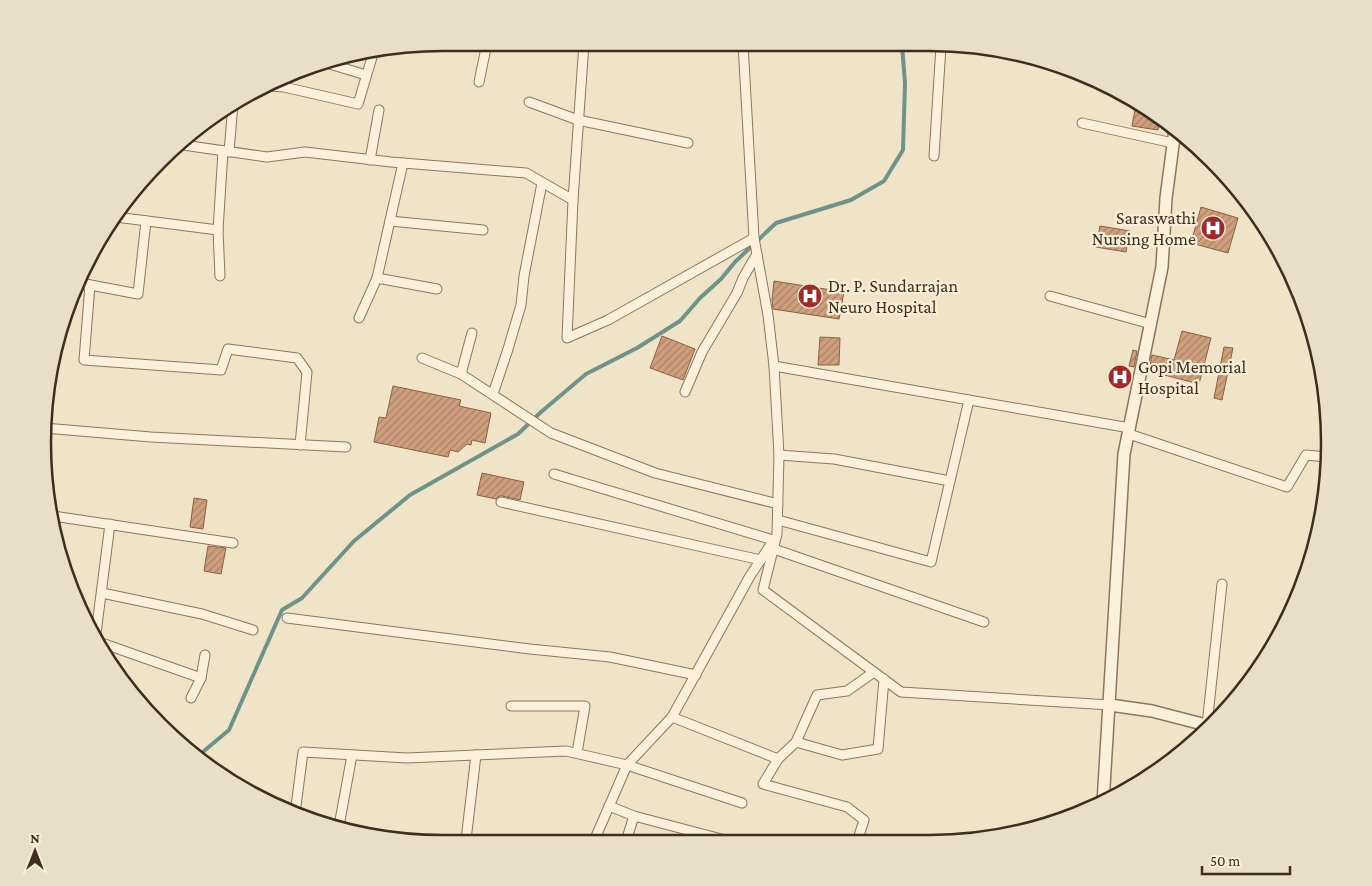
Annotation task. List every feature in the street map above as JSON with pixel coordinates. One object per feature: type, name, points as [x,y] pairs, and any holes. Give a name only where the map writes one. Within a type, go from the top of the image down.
[{"type":"street","points":[[479,82],[485,51]]},
{"type":"street","points":[[583,51],[573,200],[567,338],[608,320],[755,245]]},
{"type":"street","points":[[743,51],[755,245],[768,315],[774,366],[779,455],[778,520],[763,590],[901,692],[1110,705],[1152,711],[1202,724]]},
{"type":"street","points":[[934,156],[941,51]]},
{"type":"street","points":[[281,87],[358,104],[372,58]]},
{"type":"street","points":[[337,66],[366,75]]},
{"type":"street","points":[[528,102],[578,120],[688,143]]},
{"type":"street","points":[[370,160],[379,110]]},
{"type":"street","points":[[220,276],[218,230],[232,113]]},
{"type":"street","points":[[1082,123],[1173,143]]},
{"type":"street","points":[[1104,793],[1124,454],[1162,267],[1166,198],[1174,137]]},
{"type":"street","points":[[188,146],[267,157],[305,152],[370,160],[526,173],[573,200]]},
{"type":"street","points":[[359,318],[377,278],[403,163]]},
{"type":"street","points":[[493,394],[520,305],[542,182]]},
{"type":"street","points":[[122,218],[218,230]]},
{"type":"street","points":[[85,284],[138,294],[146,221]]},
{"type":"street","points":[[390,221],[483,230]]},
{"type":"street","points":[[685,392],[706,345],[737,293],[755,245]]},
{"type":"street","points":[[377,278],[437,289]]},
{"type":"street","points":[[90,285],[84,360],[221,370],[228,349],[297,358],[308,372],[300,445]]},
{"type":"street","points":[[1050,296],[1151,324]]},
{"type":"street","points":[[461,374],[472,333]]},
{"type":"street","points":[[422,358],[461,374],[551,433],[655,473],[778,504]]},
{"type":"street","points":[[774,366],[969,400],[1129,431],[1288,487],[1306,454],[1320,456]]},
{"type":"street","points":[[778,520],[930,562],[969,400]]},
{"type":"street","points":[[52,429],[151,437],[346,447]]},
{"type":"street","points":[[779,455],[834,459],[950,480]]},
{"type":"street","points":[[554,474],[775,541],[984,622]]},
{"type":"street","points":[[501,502],[761,560]]},
{"type":"street","points":[[59,517],[233,543]]},
{"type":"street","points":[[98,627],[110,524]]},
{"type":"street","points":[[597,835],[628,765],[672,718],[750,576],[775,541]]},
{"type":"street","points":[[1209,717],[1222,584]]},
{"type":"street","points":[[102,593],[202,614],[253,630]]},
{"type":"street","points":[[287,618],[530,649],[610,657],[696,674]]},
{"type":"street","points":[[108,645],[201,678]]},
{"type":"street","points":[[191,698],[201,678],[205,655]]},
{"type":"street","points":[[859,835],[864,820],[847,808],[763,784],[778,759],[796,742],[817,695],[847,691],[874,672]]},
{"type":"street","points":[[796,742],[842,756],[878,749],[884,679]]},
{"type":"street","points":[[511,706],[584,706],[577,753]]},
{"type":"street","points":[[672,718],[778,759]]},
{"type":"street","points":[[296,806],[304,752],[407,758],[566,751],[628,765],[742,803]]},
{"type":"street","points":[[340,820],[352,755]]},
{"type":"street","points":[[467,835],[476,755]]},
{"type":"street","points":[[609,806],[634,816],[706,835]]},
{"type":"street","points":[[628,835],[634,816]]},
{"type":"building","points":[[1135,110],[1159,126],[1158,130],[1132,126]]},
{"type":"building","points":[[1201,207],[1238,218],[1228,253],[1191,243]]},
{"type":"building","points":[[1100,226],[1130,231],[1126,252],[1096,247]]},
{"type":"building","points":[[774,281],[844,292],[839,319],[773,309]]},
{"type":"building","points":[[1182,331],[1211,338],[1199,384],[1149,371],[1152,355],[1174,360]]},
{"type":"building","points":[[662,336],[695,349],[683,380],[650,368]]},
{"type":"building","points":[[820,337],[840,338],[839,365],[818,365]]},
{"type":"building","points":[[1224,347],[1233,348],[1222,400],[1214,398]]},
{"type":"building","points":[[1133,350],[1137,351],[1134,367],[1129,366]]},
{"type":"building","points":[[393,386],[461,400],[459,406],[491,413],[485,443],[472,440],[471,445],[467,444],[458,452],[450,450],[448,457],[374,442],[379,417],[386,418]]},
{"type":"building","points":[[482,473],[524,482],[520,500],[502,496],[496,499],[477,495]]},
{"type":"building","points":[[194,498],[207,500],[203,529],[190,527]]},
{"type":"building","points":[[208,546],[226,548],[221,574],[204,571]]},
{"type":"waterway","points":[[203,752],[229,730],[282,610],[302,598],[354,541],[410,495],[518,434],[586,374],[637,348],[680,321],[735,262],[776,223],[851,200],[884,181],[903,150],[905,83],[902,51]]},
{"type":"place","name":"Saraswathi Nursing Home","points":[[1213,228]]},
{"type":"place","name":"Dr. P. Sundarrajan Neuro Hospital","points":[[810,296]]},
{"type":"place","name":"Gopi Memorial Hospital","points":[[1120,377]]}]
